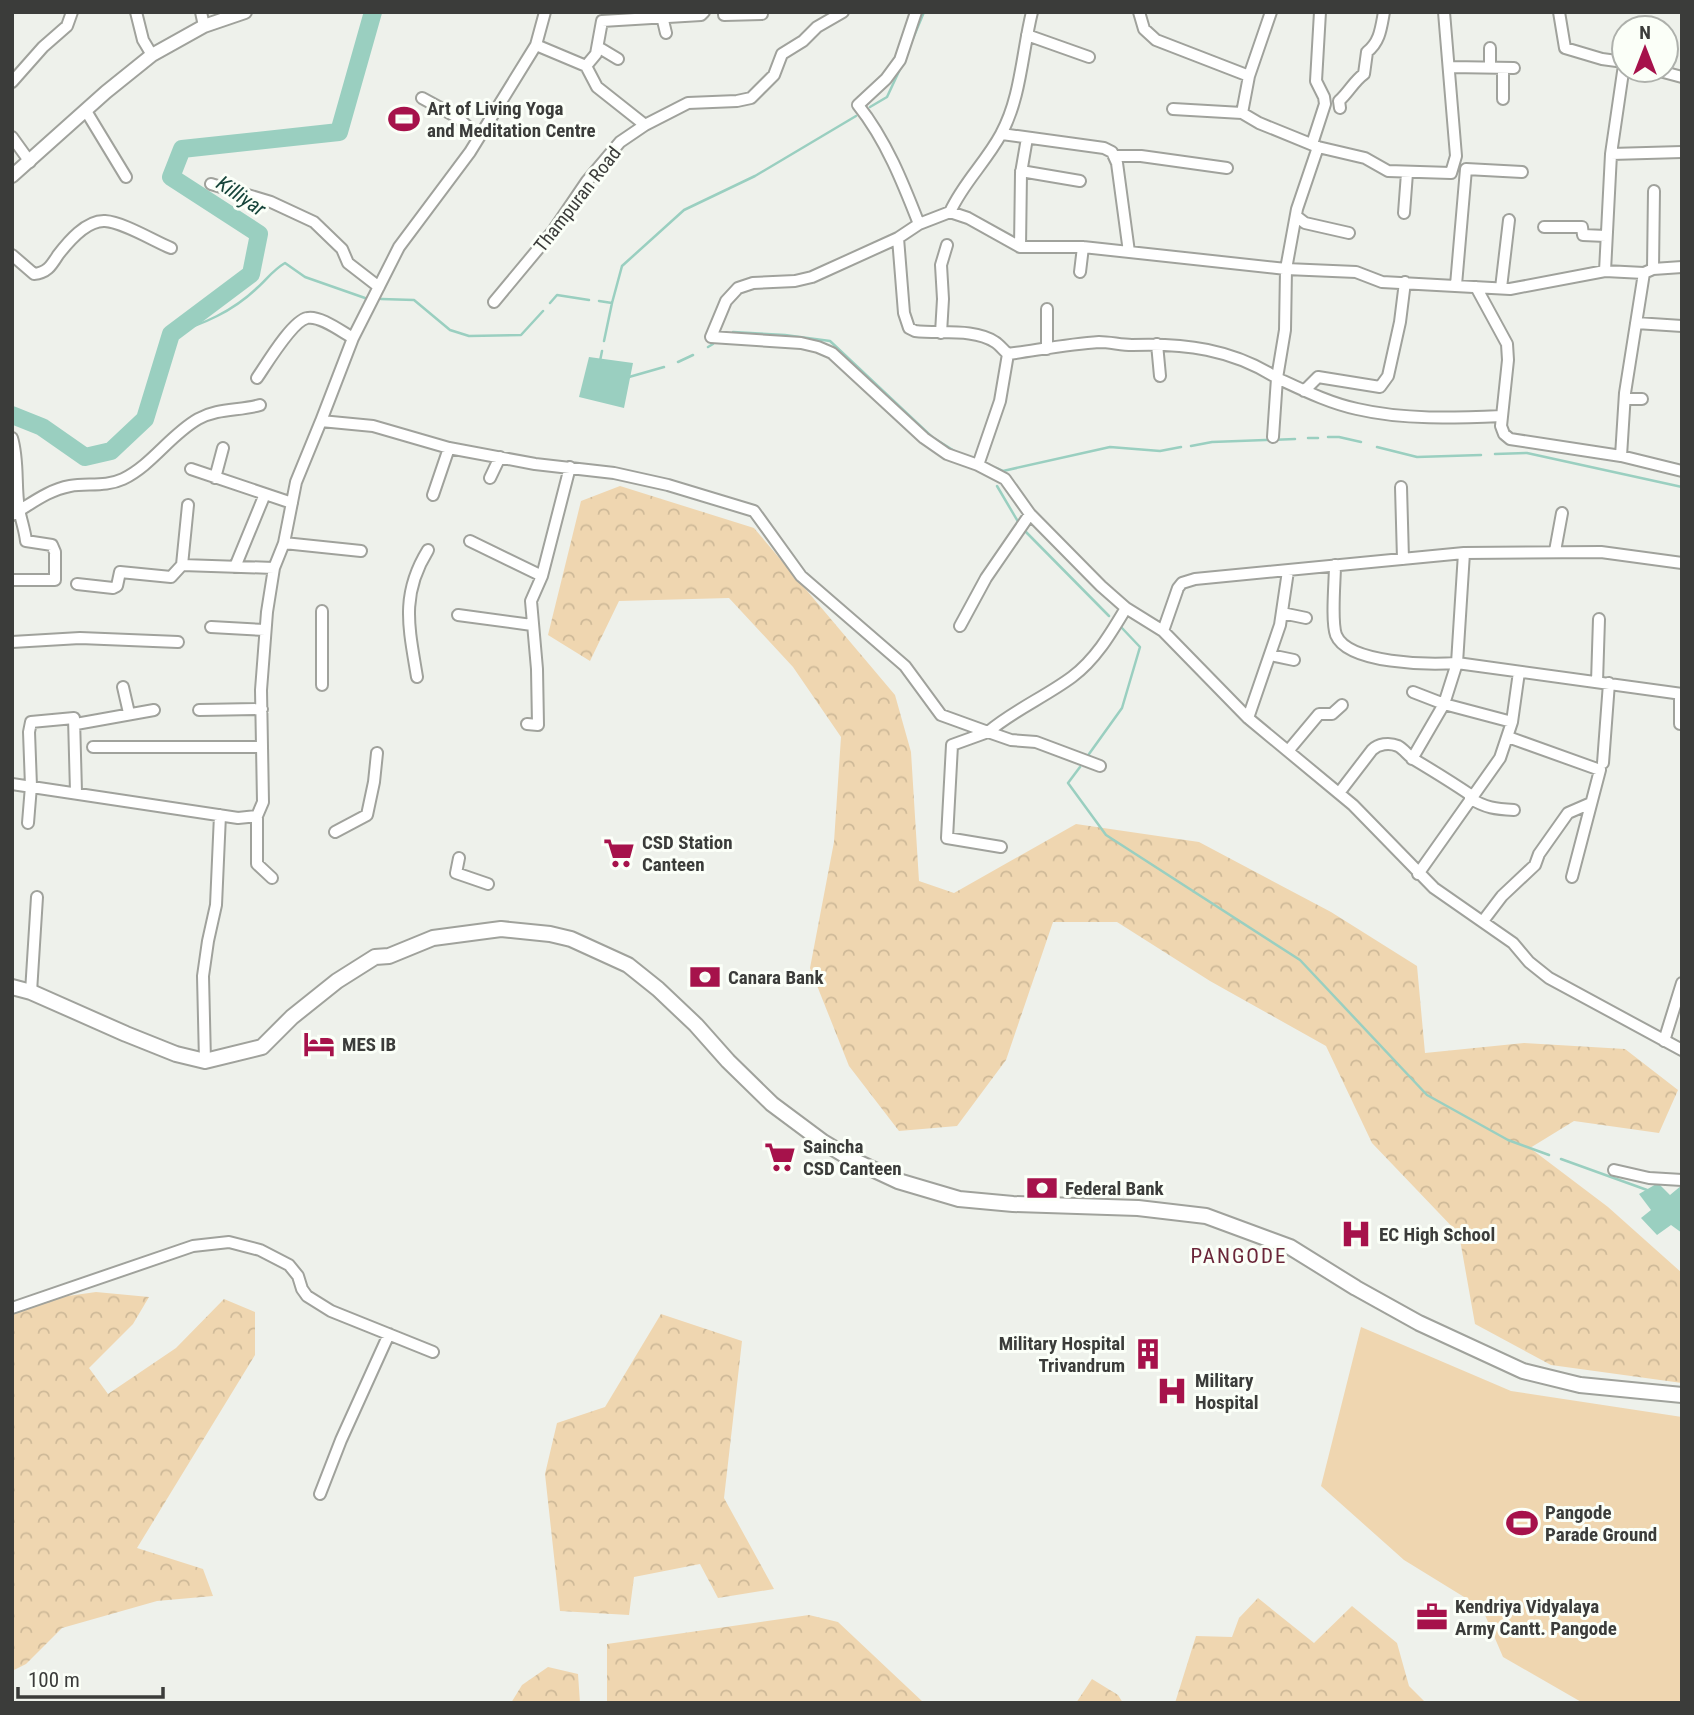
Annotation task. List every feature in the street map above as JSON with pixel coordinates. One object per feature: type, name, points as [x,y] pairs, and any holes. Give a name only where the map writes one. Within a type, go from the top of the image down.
[{"type":"main road","points":[[12,988],[31,992],[176,1054],[205,1061],[262,1047],[292,1017],[337,981],[375,957],[389,956],[433,938],[501,929],[550,934],[575,941],[628,965],[696,1025],[772,1104],[822,1142],[898,1181],[960,1199],[1013,1204],[1138,1208],[1206,1216],[1290,1247],[1419,1323],[1523,1371],[1580,1385],[1682,1395]]},
{"type":"street","points":[[12,82],[43,47],[67,26],[72,12]]},
{"type":"street","points":[[136,12],[143,40],[152,55]]},
{"type":"street","points":[[201,12],[204,26]]},
{"type":"street","points":[[272,878],[257,864],[257,816],[263,802],[265,630],[274,568],[284,543],[296,482],[353,338],[399,247],[479,137],[536,45],[545,12]]},
{"type":"street","points":[[586,66],[596,54],[602,21],[663,15],[701,15],[705,12]]},
{"type":"street","points":[[724,12],[724,15],[761,14]]},
{"type":"street","name":"Thampuran Road","points":[[494,302],[553,231],[595,171],[620,142],[645,125],[688,103],[751,98],[774,75],[782,54],[803,41],[817,27],[843,12]]},
{"type":"street","points":[[916,12],[900,60],[882,84],[858,105],[875,126],[900,176],[919,224]]},
{"type":"street","points":[[950,212],[958,193],[1002,134],[1017,89],[1032,12]]},
{"type":"street","points":[[1139,12],[1144,29],[1156,40],[1249,76]]},
{"type":"street","points":[[1242,113],[1249,76],[1271,12]]},
{"type":"street","points":[[1273,437],[1277,378],[1285,330],[1286,269],[1296,216],[1325,104],[1316,81],[1320,12]]},
{"type":"street","points":[[1340,108],[1339,101],[1364,74],[1367,52],[1374,47],[1380,33],[1384,12]]},
{"type":"street","points":[[1172,109],[1242,113],[1315,145],[1365,158],[1388,171],[1451,173],[1456,156],[1444,12]]},
{"type":"street","points":[[1559,12],[1565,48],[1610,60]]},
{"type":"street","points":[[12,176],[152,55],[204,26],[241,13]]},
{"type":"street","points":[[663,15],[666,33]]},
{"type":"street","points":[[1027,35],[1089,57]]},
{"type":"street","points":[[536,45],[586,66],[597,87],[645,125]]},
{"type":"street","points":[[598,47],[618,59]]},
{"type":"street","points":[[1490,48],[1490,68]]},
{"type":"street","points":[[1450,67],[1509,68],[1503,99]]},
{"type":"street","points":[[1605,271],[1611,153],[1621,84]]},
{"type":"street","points":[[422,98],[457,117],[479,137]]},
{"type":"street","points":[[86,111],[126,177]]},
{"type":"street","points":[[1002,134],[1104,148],[1114,156],[1141,156],[1227,168]]},
{"type":"street","points":[[12,137],[30,162]]},
{"type":"street","points":[[1020,247],[1021,171],[1027,138]]},
{"type":"street","points":[[1611,153],[1682,152]]},
{"type":"street","points":[[1114,156],[1129,252]]},
{"type":"street","points":[[1456,285],[1466,169],[1522,172]]},
{"type":"street","points":[[1021,171],[1080,181]]},
{"type":"street","points":[[1404,213],[1407,173]]},
{"type":"street","points":[[211,184],[271,202],[314,222],[342,249],[348,263],[379,287]]},
{"type":"street","points":[[1621,456],[1625,399],[1636,323],[1648,271],[1654,191]]},
{"type":"street","points":[[1682,267],[1648,271],[1605,271],[1510,289],[1382,282],[1356,272],[1286,269],[1083,247],[1020,247],[968,218],[950,212],[919,224],[898,237],[813,277],[795,281],[753,282],[738,288],[726,301],[711,337],[800,343],[832,353],[924,438],[947,454],[978,465],[1005,479],[1030,514],[1126,608],[1163,631],[1248,719],[1339,793],[1434,888],[1513,943],[1529,962],[1549,978],[1682,1050]]},
{"type":"street","points":[[1296,216],[1305,223],[1349,233]]},
{"type":"street","points":[[1500,288],[1509,220]]},
{"type":"street","points":[[12,255],[33,274],[40,274],[47,271],[66,244],[83,230],[92,224],[105,221],[171,248]]},
{"type":"street","points":[[1544,227],[1582,228],[1583,234],[1606,236]]},
{"type":"street","points":[[898,237],[906,323],[909,328],[915,331],[965,333],[982,337],[994,341],[1008,354]]},
{"type":"street","points":[[941,333],[941,265],[947,245]]},
{"type":"street","points":[[1080,272],[1083,247]]},
{"type":"street","points":[[1304,391],[1318,377],[1380,387],[1388,376],[1401,321],[1405,282]]},
{"type":"street","points":[[1476,287],[1507,344],[1508,360],[1501,426],[1510,439],[1621,456],[1682,471]]},
{"type":"street","points":[[1047,309],[1047,349]]},
{"type":"street","points":[[257,378],[297,323],[308,318],[317,319],[353,338]]},
{"type":"street","points":[[1636,323],[1682,326]]},
{"type":"street","points":[[1008,354],[1101,342],[1132,345],[1171,344],[1205,349],[1237,359],[1304,391],[1357,409],[1405,416],[1502,416]]},
{"type":"street","points":[[1157,344],[1160,376]]},
{"type":"street","points":[[978,465],[1000,401],[1008,354]]},
{"type":"street","points":[[1625,399],[1642,399]]},
{"type":"street","points":[[16,513],[48,493],[70,486],[89,486],[120,480],[140,469],[198,419],[216,411],[260,405]]},
{"type":"street","points":[[321,421],[373,426],[449,448],[614,473],[668,485],[754,511],[801,576],[905,666],[941,715],[1011,740],[1036,741],[1100,766]]},
{"type":"street","points":[[12,438],[16,451],[16,513],[26,530],[26,541],[55,547],[55,580],[12,580]]},
{"type":"street","points":[[215,478],[223,448]]},
{"type":"street","points":[[433,495],[449,448]]},
{"type":"street","points":[[490,478],[500,457]]},
{"type":"street","points":[[527,724],[538,725],[537,668],[531,601],[542,576],[570,467]]},
{"type":"street","points":[[191,469],[292,503]]},
{"type":"street","points":[[1401,487],[1403,559]]},
{"type":"street","points":[[235,567],[265,494]]},
{"type":"street","points":[[77,584],[113,588],[117,586],[120,572],[172,577],[182,565],[188,505]]},
{"type":"street","points":[[1555,551],[1562,513]]},
{"type":"street","points":[[960,626],[986,578],[1030,514]]},
{"type":"street","points":[[470,541],[542,576]]},
{"type":"street","points":[[284,543],[361,551]]},
{"type":"street","points":[[417,677],[407,625],[408,597],[416,569],[428,550]]},
{"type":"street","points":[[1163,631],[1178,588],[1182,583],[1195,579],[1464,553],[1601,552],[1682,563]]},
{"type":"street","points":[[1412,759],[1444,704],[1457,663],[1464,553]]},
{"type":"street","points":[[182,565],[274,568]]},
{"type":"street","points":[[1335,565],[1336,637],[1350,650],[1403,662],[1436,665],[1457,663],[1681,694],[1680,724]]},
{"type":"street","points":[[1248,719],[1282,613],[1288,571]]},
{"type":"street","points":[[1001,847],[947,838],[951,745],[988,732],[1005,718],[1073,677],[1100,651],[1126,608]]},
{"type":"street","points":[[322,611],[322,685]]},
{"type":"street","points":[[1282,613],[1306,618]]},
{"type":"street","points":[[458,615],[532,625]]},
{"type":"street","points":[[1597,682],[1599,619]]},
{"type":"street","points":[[211,627],[265,630]]},
{"type":"street","points":[[12,642],[80,638],[178,642]]},
{"type":"street","points":[[1270,655],[1294,660]]},
{"type":"street","points":[[1418,874],[1500,758],[1512,722],[1519,672]]},
{"type":"street","points":[[1603,763],[1609,683]]},
{"type":"street","points":[[124,687],[129,713]]},
{"type":"street","points":[[1413,692],[1444,704],[1512,722]]},
{"type":"street","points":[[1288,751],[1319,715],[1332,714],[1342,705]]},
{"type":"street","points":[[200,710],[262,709]]},
{"type":"street","points":[[76,724],[154,710]]},
{"type":"street","points":[[28,823],[31,722],[74,719],[76,792]]},
{"type":"street","points":[[1508,737],[1600,771],[1572,877]]},
{"type":"street","points":[[1339,793],[1376,746],[1388,744],[1399,747],[1412,759],[1438,772],[1491,809],[1514,810]]},
{"type":"street","points":[[93,747],[262,747]]},
{"type":"street","points":[[335,832],[367,815],[377,753]]},
{"type":"street","points":[[12,784],[238,818],[257,816]]},
{"type":"street","points":[[1482,922],[1502,896],[1535,865],[1539,854],[1568,813],[1591,803]]},
{"type":"street","points":[[205,1061],[203,976],[216,905],[220,815]]},
{"type":"street","points":[[459,858],[456,873],[488,884]]},
{"type":"street","points":[[31,992],[37,897]]},
{"type":"street","points":[[1664,1041],[1682,983]]},
{"type":"street","points":[[1614,1170],[1649,1178],[1682,1180]]},
{"type":"street","points":[[12,1308],[193,1246],[229,1242],[260,1250],[289,1265],[298,1276],[302,1289],[320,1305],[433,1352]]},
{"type":"street","points":[[320,1494],[388,1334]]},
{"type":"green space","points":[[620,486],[754,528],[895,695],[911,752],[919,881],[954,893],[1076,824],[1199,842],[1331,912],[1417,966],[1425,1053],[1524,1043],[1625,1049],[1678,1090],[1659,1133],[1574,1121],[1530,1148],[1608,1207],[1682,1273],[1682,1383],[1551,1365],[1475,1324],[1459,1234],[1372,1143],[1326,1046],[1210,981],[1117,922],[1053,922],[1006,1060],[957,1126],[899,1131],[849,1066],[810,968],[834,842],[841,737],[793,667],[729,598],[619,601],[590,661],[548,635],[581,501]]},
{"type":"green space","points":[[96,1292],[149,1297],[133,1324],[89,1368],[108,1394],[176,1348],[224,1299],[255,1312],[255,1355],[137,1548],[203,1569],[213,1596],[157,1601],[62,1628],[26,1664],[12,1671],[12,1304]]},
{"type":"green space","points":[[661,1314],[742,1341],[724,1498],[774,1589],[718,1598],[700,1564],[634,1577],[629,1615],[560,1611],[545,1474],[557,1423],[605,1407]]},
{"type":"green space","name":"Pangode Parade Ground","points":[[1361,1327],[1511,1391],[1682,1417],[1682,1703],[1583,1703],[1503,1657],[1482,1608],[1404,1560],[1321,1486]]},
{"type":"green space","points":[[1258,1598],[1314,1643],[1352,1606],[1397,1643],[1409,1686],[1426,1703],[1175,1703],[1196,1636],[1232,1637],[1239,1618]]},
{"type":"green space","points":[[809,1615],[838,1622],[924,1703],[607,1703],[607,1644]]},
{"type":"green space","points":[[548,1667],[578,1674],[580,1703],[511,1703],[522,1685]]},
{"type":"green space","points":[[1092,1679],[1118,1695],[1123,1703],[1076,1703]]},
{"type":"shaded area","points":[[589,357],[633,363],[624,408],[579,397]]},
{"type":"shaded area","points":[[1658,1183],[1670,1195],[1682,1185],[1682,1233],[1671,1225],[1657,1235],[1641,1218],[1651,1210],[1639,1194]]},
{"type":"waterway","name":"Killiyar","points":[[12,415],[42,427],[85,457],[111,451],[145,419],[171,334],[251,274],[259,234],[171,177],[182,149],[339,132],[373,12]]},
{"type":"waterway","points":[[909,48],[924,12]]},
{"type":"waterway","points":[[870,107],[887,97],[901,67]]},
{"type":"waterway","points":[[599,301],[612,303],[622,266],[684,210],[755,176],[856,116]]},
{"type":"waterway","points":[[171,334],[227,310],[285,263],[305,277],[365,298]]},
{"type":"waterway","points":[[550,303],[557,295],[589,300]]},
{"type":"waterway","points":[[381,299],[414,300],[450,330],[469,336],[521,335],[543,311]]},
{"type":"waterway","points":[[604,341],[612,303]]},
{"type":"waterway","points":[[733,332],[830,341],[932,437],[956,452]]},
{"type":"waterway","points":[[708,347],[713,344]]},
{"type":"waterway","points":[[600,361],[602,351]]},
{"type":"waterway","points":[[678,362],[693,355]]},
{"type":"waterway","points":[[629,377],[664,367]]},
{"type":"waterway","points":[[1328,437],[1361,442]]},
{"type":"waterway","points":[[1308,438],[1318,438]]},
{"type":"waterway","points":[[1191,446],[1212,442],[1295,439]]},
{"type":"waterway","points":[[996,468],[1003,471],[1110,447],[1160,451],[1181,447]]},
{"type":"waterway","points":[[1377,447],[1417,457],[1481,455]]},
{"type":"waterway","points":[[1495,454],[1527,453],[1682,487]]},
{"type":"waterway","points":[[997,486],[1020,525]]},
{"type":"waterway","points":[[1024,530],[1109,616]]},
{"type":"waterway","points":[[1089,754],[1122,708],[1140,647],[1121,627]]},
{"type":"waterway","points":[[1080,767],[1068,783],[1106,835],[1300,960],[1427,1095],[1508,1140],[1549,1155]]},
{"type":"waterway","points":[[1561,1159],[1647,1190]]},
{"type":"place","name":"Art of Living Yoga and Meditation Centre","points":[[404,119]]},
{"type":"place","name":"CSD Station Canteen","points":[[619,853]]},
{"type":"place","name":"Canara Bank","points":[[705,977]]},
{"type":"place","name":"MES IB","points":[[319,1044]]},
{"type":"place","name":"Saincha CSD Canteen","points":[[780,1157]]},
{"type":"place","name":"Federal Bank","points":[[1042,1188]]},
{"type":"place","name":"EC High School","points":[[1356,1234]]},
{"type":"place","name":"Military Hospital Trivandrum","points":[[1148,1354]]},
{"type":"place","name":"Military Hospital","points":[[1172,1391]]},
{"type":"place","name":"Pangode Parade Ground","points":[[1522,1523]]},
{"type":"place","name":"Kendriya Vidyalaya Army Cantt. Pangode","points":[[1432,1617]]},
{"type":"district","name":"PANGODE","points":[[1239,1256]]}]
